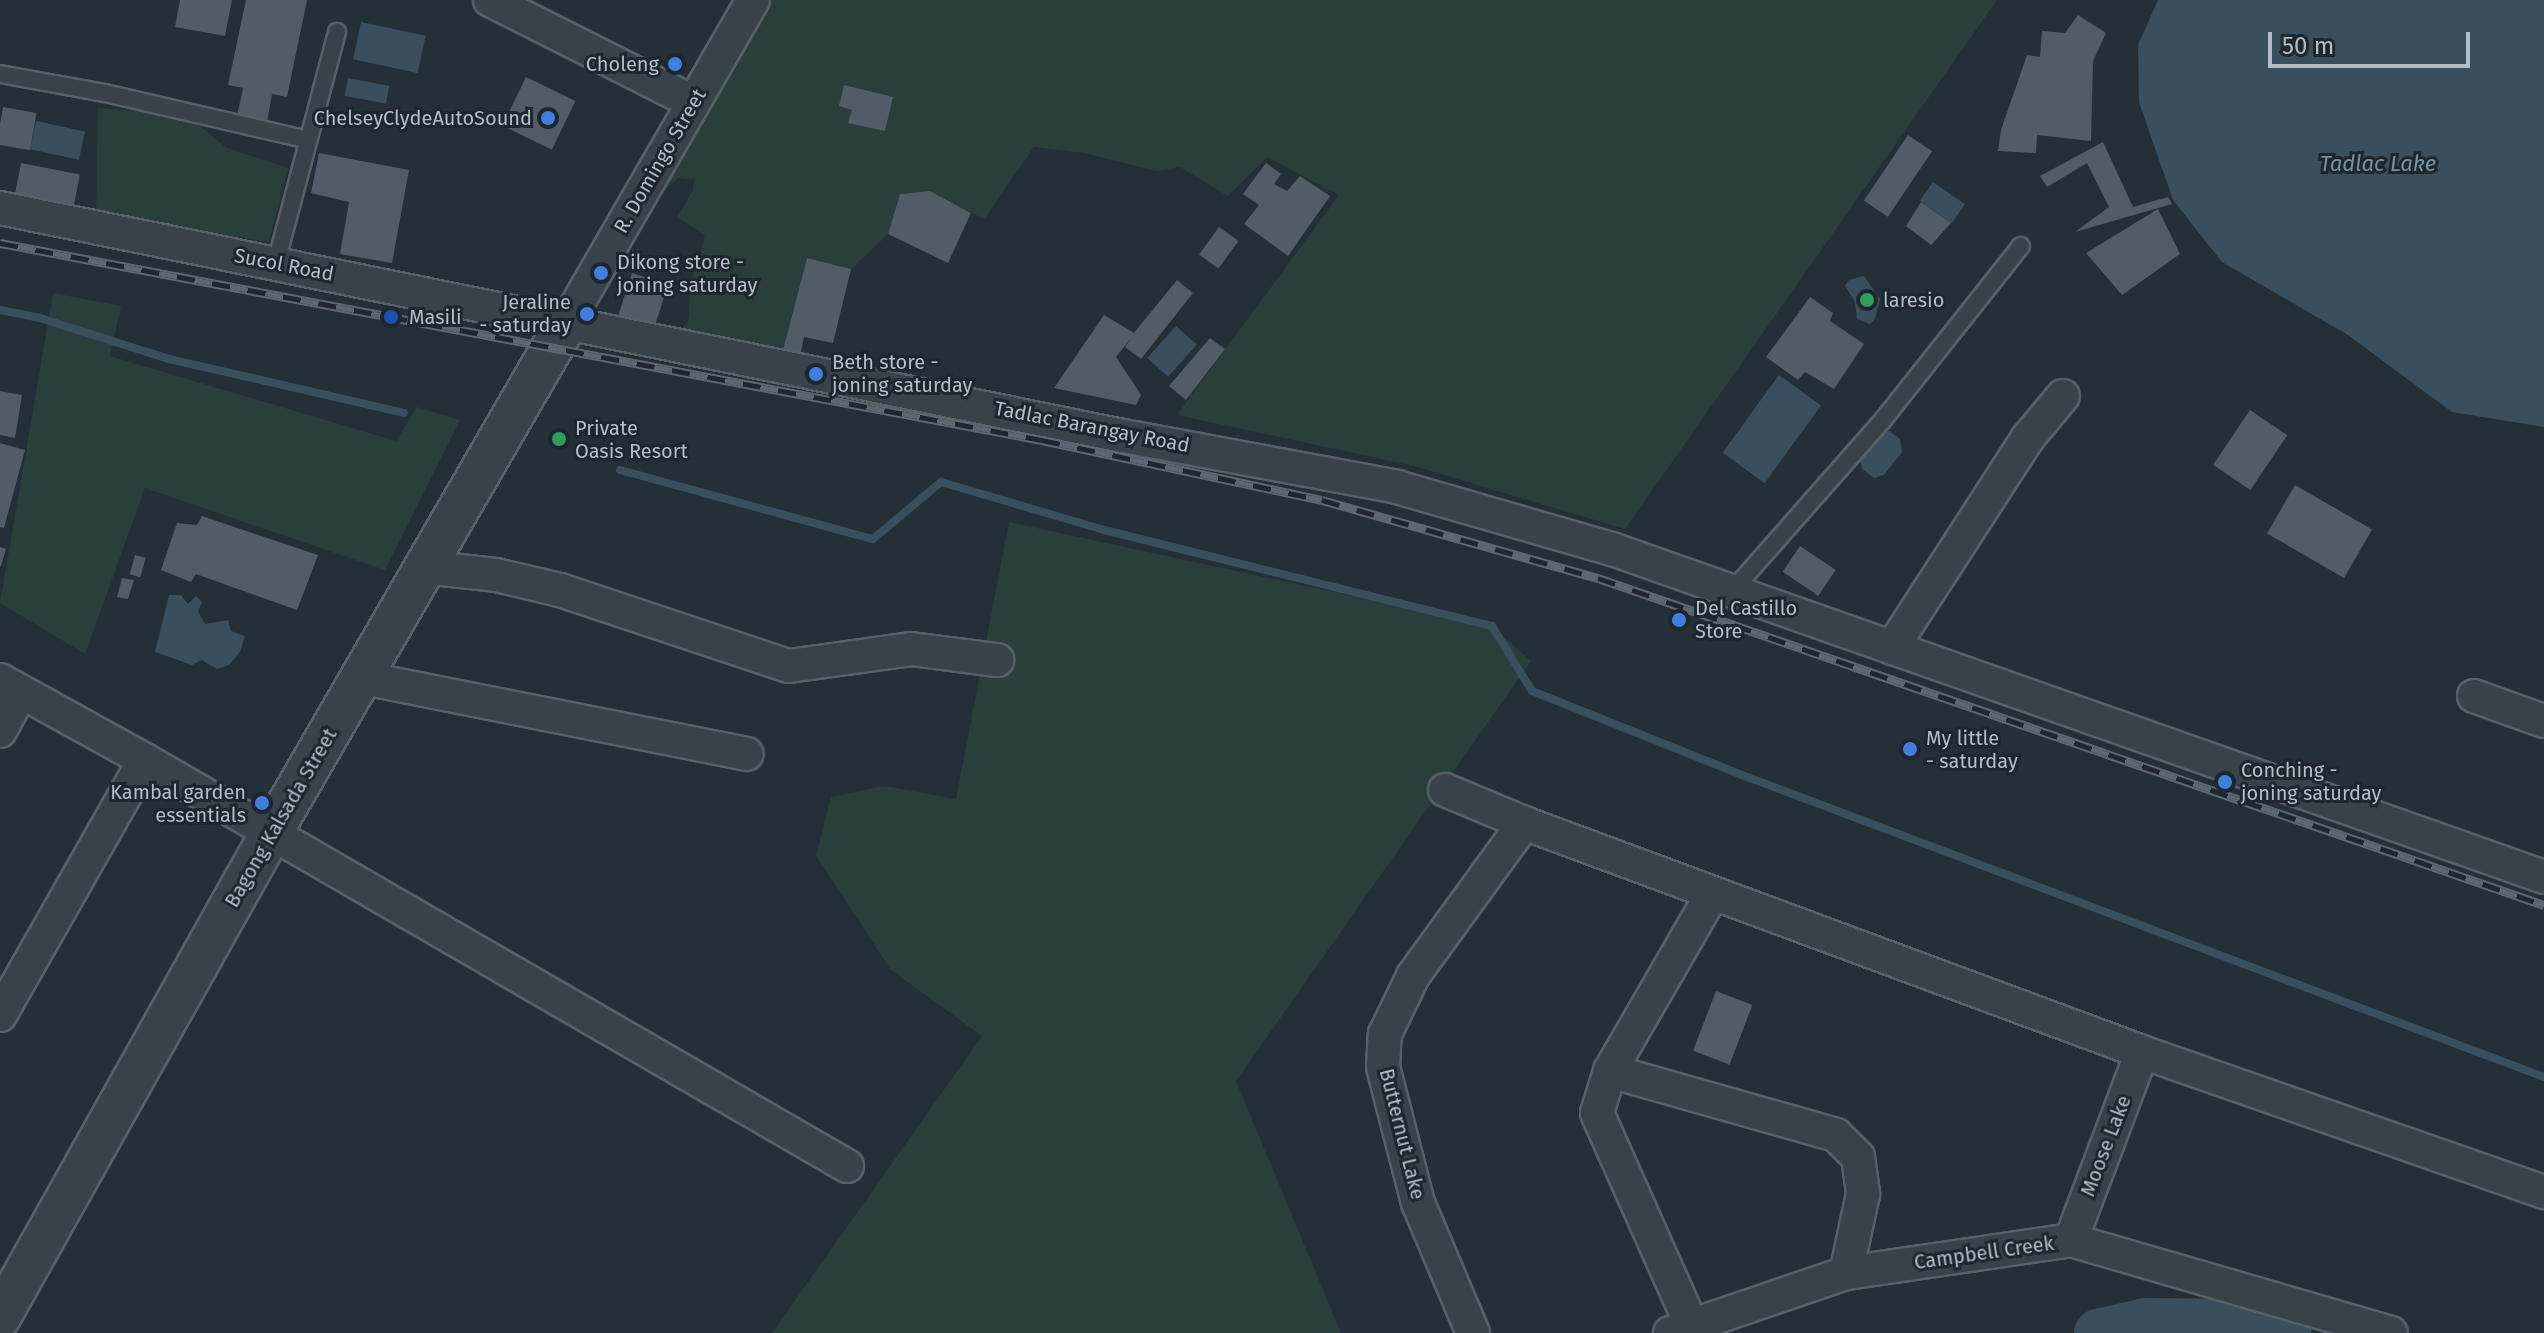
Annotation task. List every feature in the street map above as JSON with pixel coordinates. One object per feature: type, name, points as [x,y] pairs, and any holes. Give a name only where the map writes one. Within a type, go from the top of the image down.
[{"type":"street","points":[[490,0],[693,102]]},
{"type":"street","name":"R. Domingo Street","points":[[567,322],[753,0]]},
{"type":"street","name":"Sucol Road","points":[[0,208],[567,322]]},
{"type":"street","name":"Tadlac Barangay Road","points":[[567,322],[1123,436],[1397,487],[1612,549],[1733,590],[2544,877]]},
{"type":"street","name":"Bagong Kalsada Street","points":[[0,1317],[270,835],[567,322]]},
{"type":"street","points":[[1892,648],[2027,439],[2063,396]]},
{"type":"street","points":[[424,567],[496,575],[560,590],[789,666],[911,649],[997,660]]},
{"type":"street","points":[[363,678],[747,754]]},
{"type":"street","points":[[0,731],[11,686],[145,760],[847,1166]]},
{"type":"street","points":[[2474,696],[2544,721]]},
{"type":"street","points":[[0,1015],[145,760]]},
{"type":"street","points":[[1445,790],[1712,894],[2142,1052],[2544,1192]]},
{"type":"street","name":"Butternut Lake","points":[[1473,1333],[1418,1203],[1383,1067],[1385,1034],[1413,976],[1524,823]]},
{"type":"street","points":[[1680,1328],[1597,1113],[1610,1071],[1712,894]]},
{"type":"street","name":"Moose Lake","points":[[2071,1240],[2142,1052]]},
{"type":"street","points":[[1610,1071],[1836,1135],[1858,1157],[1863,1194],[1846,1273]]},
{"type":"street","name":"Campbell Creek","points":[[1680,1328],[1846,1273],[2071,1240],[2391,1333]]},
{"type":"lane","points":[[276,263],[337,32]]},
{"type":"lane","points":[[0,74],[105,93],[309,140]]},
{"type":"lane","points":[[1733,590],[1883,420],[2021,246]]},
{"type":"green space","points":[[753,0],[1997,0],[1625,529],[1414,466],[1177,415],[1339,195],[1267,157],[1228,196],[1180,167],[1157,171],[1084,153],[1034,147],[984,219],[930,191],[900,194],[888,234],[851,269],[807,259],[782,354],[678,336],[689,318],[690,284],[705,236],[677,217],[693,190],[694,180],[678,178],[664,191],[643,195]]},
{"type":"green space","points":[[98,108],[186,115],[227,148],[288,168],[269,242],[96,214]]},
{"type":"green space","points":[[53,293],[121,306],[110,356],[396,441],[417,407],[460,420],[385,570],[145,488],[85,654],[0,603]]},
{"type":"green space","points":[[1009,522],[1492,626],[1531,661],[1236,1081],[1341,1333],[772,1333],[982,1036],[891,970],[816,856],[831,797],[884,786],[956,799]]},
{"type":"water","name":"Tadlac Lake","points":[[2158,0],[2544,0],[2544,427],[2452,412],[2348,335],[2222,262],[2173,200],[2139,102],[2138,45]]},
{"type":"water","points":[[361,22],[426,36],[418,73],[353,59]]},
{"type":"water","points":[[348,78],[389,86],[386,104],[345,96]]},
{"type":"water","points":[[36,121],[85,131],[79,160],[30,149]]},
{"type":"water","points":[[1933,182],[1965,204],[1952,223],[1920,201]]},
{"type":"water","name":"laresio","points":[[1864,276],[1880,299],[1875,319],[1870,324],[1857,319],[1855,302],[1845,286],[1849,280]]},
{"type":"water","points":[[1176,326],[1197,345],[1168,377],[1147,358]]},
{"type":"water","points":[[1779,375],[1821,406],[1765,483],[1723,453]]},
{"type":"water","points":[[1889,431],[1900,439],[1902,452],[1884,475],[1874,478],[1862,469],[1860,458],[1878,433]]},
{"type":"water","points":[[169,595],[181,595],[188,604],[196,596],[202,602],[198,612],[205,624],[228,620],[231,631],[245,636],[240,652],[229,665],[217,669],[202,660],[192,665],[155,652]]},
{"type":"building","points":[[180,0],[232,0],[225,36],[175,27]]},
{"type":"building","points":[[246,0],[307,0],[287,97],[272,94],[267,122],[237,116],[243,88],[228,85]]},
{"type":"building","points":[[2078,15],[2106,33],[2093,61],[2091,141],[2037,135],[2036,153],[1998,151],[2001,130],[2027,55],[2040,57],[2042,31],[2065,33]]},
{"type":"building","points":[[526,77],[575,101],[552,150],[502,126]]},
{"type":"building","points":[[844,85],[893,97],[885,131],[848,123],[852,110],[839,106]]},
{"type":"building","points":[[3,107],[36,113],[30,150],[0,145]]},
{"type":"building","points":[[1908,135],[1932,151],[1888,217],[1864,200]]},
{"type":"building","points":[[2103,142],[2133,207],[2168,197],[2172,204],[2075,232],[2109,207],[2087,163],[2047,187],[2040,176]]},
{"type":"building","points":[[319,153],[409,170],[392,263],[340,254],[349,202],[311,193]]},
{"type":"building","points":[[21,163],[80,174],[73,208],[15,196]]},
{"type":"building","points":[[1266,163],[1281,174],[1274,184],[1287,191],[1300,176],[1330,196],[1288,256],[1244,224],[1259,205],[1243,194]]},
{"type":"building","points":[[930,191],[971,213],[948,263],[888,234],[900,194]]},
{"type":"building","points":[[1921,202],[1951,223],[1931,245],[1906,226]]},
{"type":"building","points":[[2158,209],[2180,254],[2122,295],[2086,253]]},
{"type":"building","points":[[1219,227],[1238,241],[1218,269],[1199,255]]},
{"type":"building","points":[[807,258],[851,269],[833,343],[804,337],[800,357],[782,354]]},
{"type":"building","points":[[632,273],[668,285],[654,328],[618,316]]},
{"type":"building","points":[[1177,280],[1193,293],[1141,359],[1125,347],[1131,338],[1116,357],[1141,395],[1136,405],[1054,388],[1104,315],[1134,333]]},
{"type":"building","points":[[1810,297],[1833,313],[1830,321],[1864,344],[1834,389],[1805,372],[1798,380],[1766,357]]},
{"type":"building","points":[[1210,338],[1225,349],[1186,400],[1169,386]]},
{"type":"building","points":[[0,391],[22,395],[15,438],[0,435]]},
{"type":"building","points":[[2250,410],[2287,435],[2250,490],[2213,465]]},
{"type":"building","points":[[0,443],[25,450],[4,528],[0,527]]},
{"type":"building","points":[[2295,485],[2372,530],[2344,578],[2267,533]]},
{"type":"building","points":[[202,516],[318,555],[297,610],[196,574],[191,582],[161,570],[177,523],[197,525]]},
{"type":"building","points":[[1800,546],[1836,570],[1818,596],[1783,572]]},
{"type":"building","points":[[0,547],[6,549],[1,566],[0,566]]},
{"type":"building","points":[[135,555],[146,558],[140,577],[130,574]]},
{"type":"building","points":[[122,578],[134,580],[128,599],[117,597]]},
{"type":"building","points":[[1716,991],[1752,1005],[1729,1065],[1693,1051]]},
{"type":"waterway","points":[[0,310],[40,318],[169,359],[404,413]]},
{"type":"waterway","points":[[620,470],[873,539],[941,482],[1104,530],[1492,626],[1532,691],[1750,778],[2544,1077]]},
{"type":"waterway","points":[[2098,1333],[2146,1322],[2255,1323],[2287,1333]]},
{"type":"railway","points":[[0,243],[1042,440],[1322,500],[1598,578],[2544,905]]},
{"type":"place","name":"Choleng","points":[[675,64]]},
{"type":"place","name":"ChelseyClydeAutoSound","points":[[548,118]]},
{"type":"place","name":"Dikong store - joning saturday","points":[[601,273]]},
{"type":"place","name":"laresio","points":[[1867,300]]},
{"type":"place","name":"Jeraline - saturday","points":[[587,314]]},
{"type":"place","name":"Masili","points":[[391,317]]},
{"type":"place","name":"Beth store - joning saturday","points":[[816,374]]},
{"type":"place","name":"Private Oasis Resort","points":[[559,439]]},
{"type":"place","name":"Del Castillo Store","points":[[1679,620]]},
{"type":"place","name":"My little - saturday","points":[[1910,749]]},
{"type":"place","name":"Conching - joning saturday","points":[[2225,782]]},
{"type":"place","name":"Kambal garden essentials","points":[[262,803]]}]
